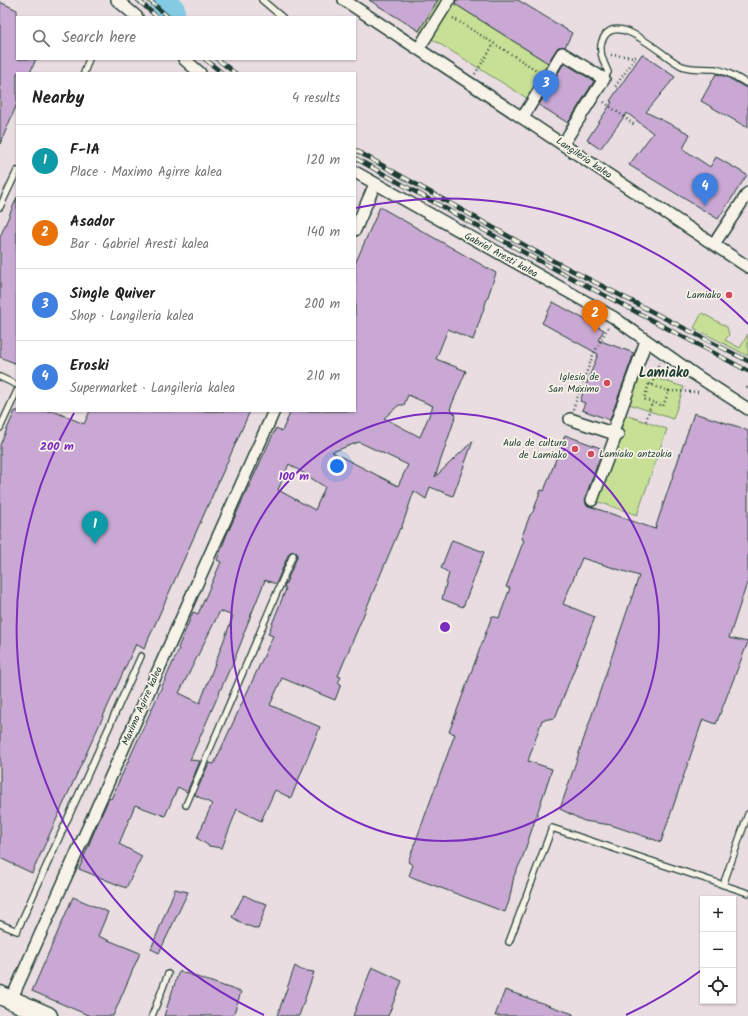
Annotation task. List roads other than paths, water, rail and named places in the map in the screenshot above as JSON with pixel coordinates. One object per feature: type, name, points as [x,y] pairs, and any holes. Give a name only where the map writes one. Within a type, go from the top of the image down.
[{"type":"main road","points":[[5,998],[48,1016]]},
{"type":"street","points":[[117,0],[135,16]]},
{"type":"street","name":"Langileria kalea","points":[[344,0],[419,48],[748,267]]},
{"type":"street","points":[[419,48],[449,0]]},
{"type":"street","points":[[523,117],[562,53],[604,79],[563,144]]},
{"type":"street","points":[[185,60],[199,72]]},
{"type":"street","name":"Gabriel Aresti kalea","points":[[356,173],[613,317],[662,352],[748,409]]},
{"type":"street","points":[[356,228],[375,184]]},
{"type":"street","points":[[714,244],[748,194]]},
{"type":"street","points":[[592,500],[646,341]]},
{"type":"street","name":"Maximo Agirre kalea","points":[[5,998],[274,412]]},
{"type":"street","points":[[570,419],[615,435]]},
{"type":"lane","points":[[262,0],[281,16]]},
{"type":"lane","points":[[604,79],[608,72],[601,54],[601,42],[608,31],[613,29],[626,30],[681,65],[693,68],[716,69],[728,73],[748,84]]},
{"type":"lane","points":[[84,72],[89,60]]},
{"type":"lane","points":[[0,208],[16,173]]},
{"type":"lane","points":[[0,377],[16,385]]},
{"type":"lane","points":[[0,428],[16,393]]},
{"type":"lane","points":[[186,805],[293,555]]},
{"type":"lane","points":[[0,924],[17,931],[141,656]]},
{"type":"lane","points":[[723,885],[748,814]]},
{"type":"lane","points":[[509,942],[552,828],[748,893]]},
{"type":"lane","points":[[152,1016],[168,974]]},
{"type":"waterway","points":[[162,0],[172,10]]},
{"type":"railway","points":[[138,0],[156,16]]},
{"type":"railway","points":[[149,0],[167,16]]},
{"type":"railway","points":[[206,60],[221,72]]},
{"type":"railway","points":[[218,60],[234,72]]},
{"type":"railway","points":[[356,151],[540,254],[748,361]]},
{"type":"railway","points":[[356,159],[534,258],[748,371]]},
{"type":"place","name":"Single Quiver","points":[[546,103]]},
{"type":"place","name":"Eroski","points":[[705,206]]},
{"type":"place","name":"Lamiako","points":[[729,295]]},
{"type":"place","name":"Asador","points":[[595,333]]},
{"type":"place","name":"Iglesia de San Máximo","points":[[607,383]]},
{"type":"place","name":"Aula de cultura de Lamiako","points":[[575,449]]},
{"type":"place","name":"Lamiako antzokia","points":[[591,454]]},
{"type":"place","name":"F-1A","points":[[95,544]]},
{"type":"district","name":"Lamiako","points":[[664,373]]}]
